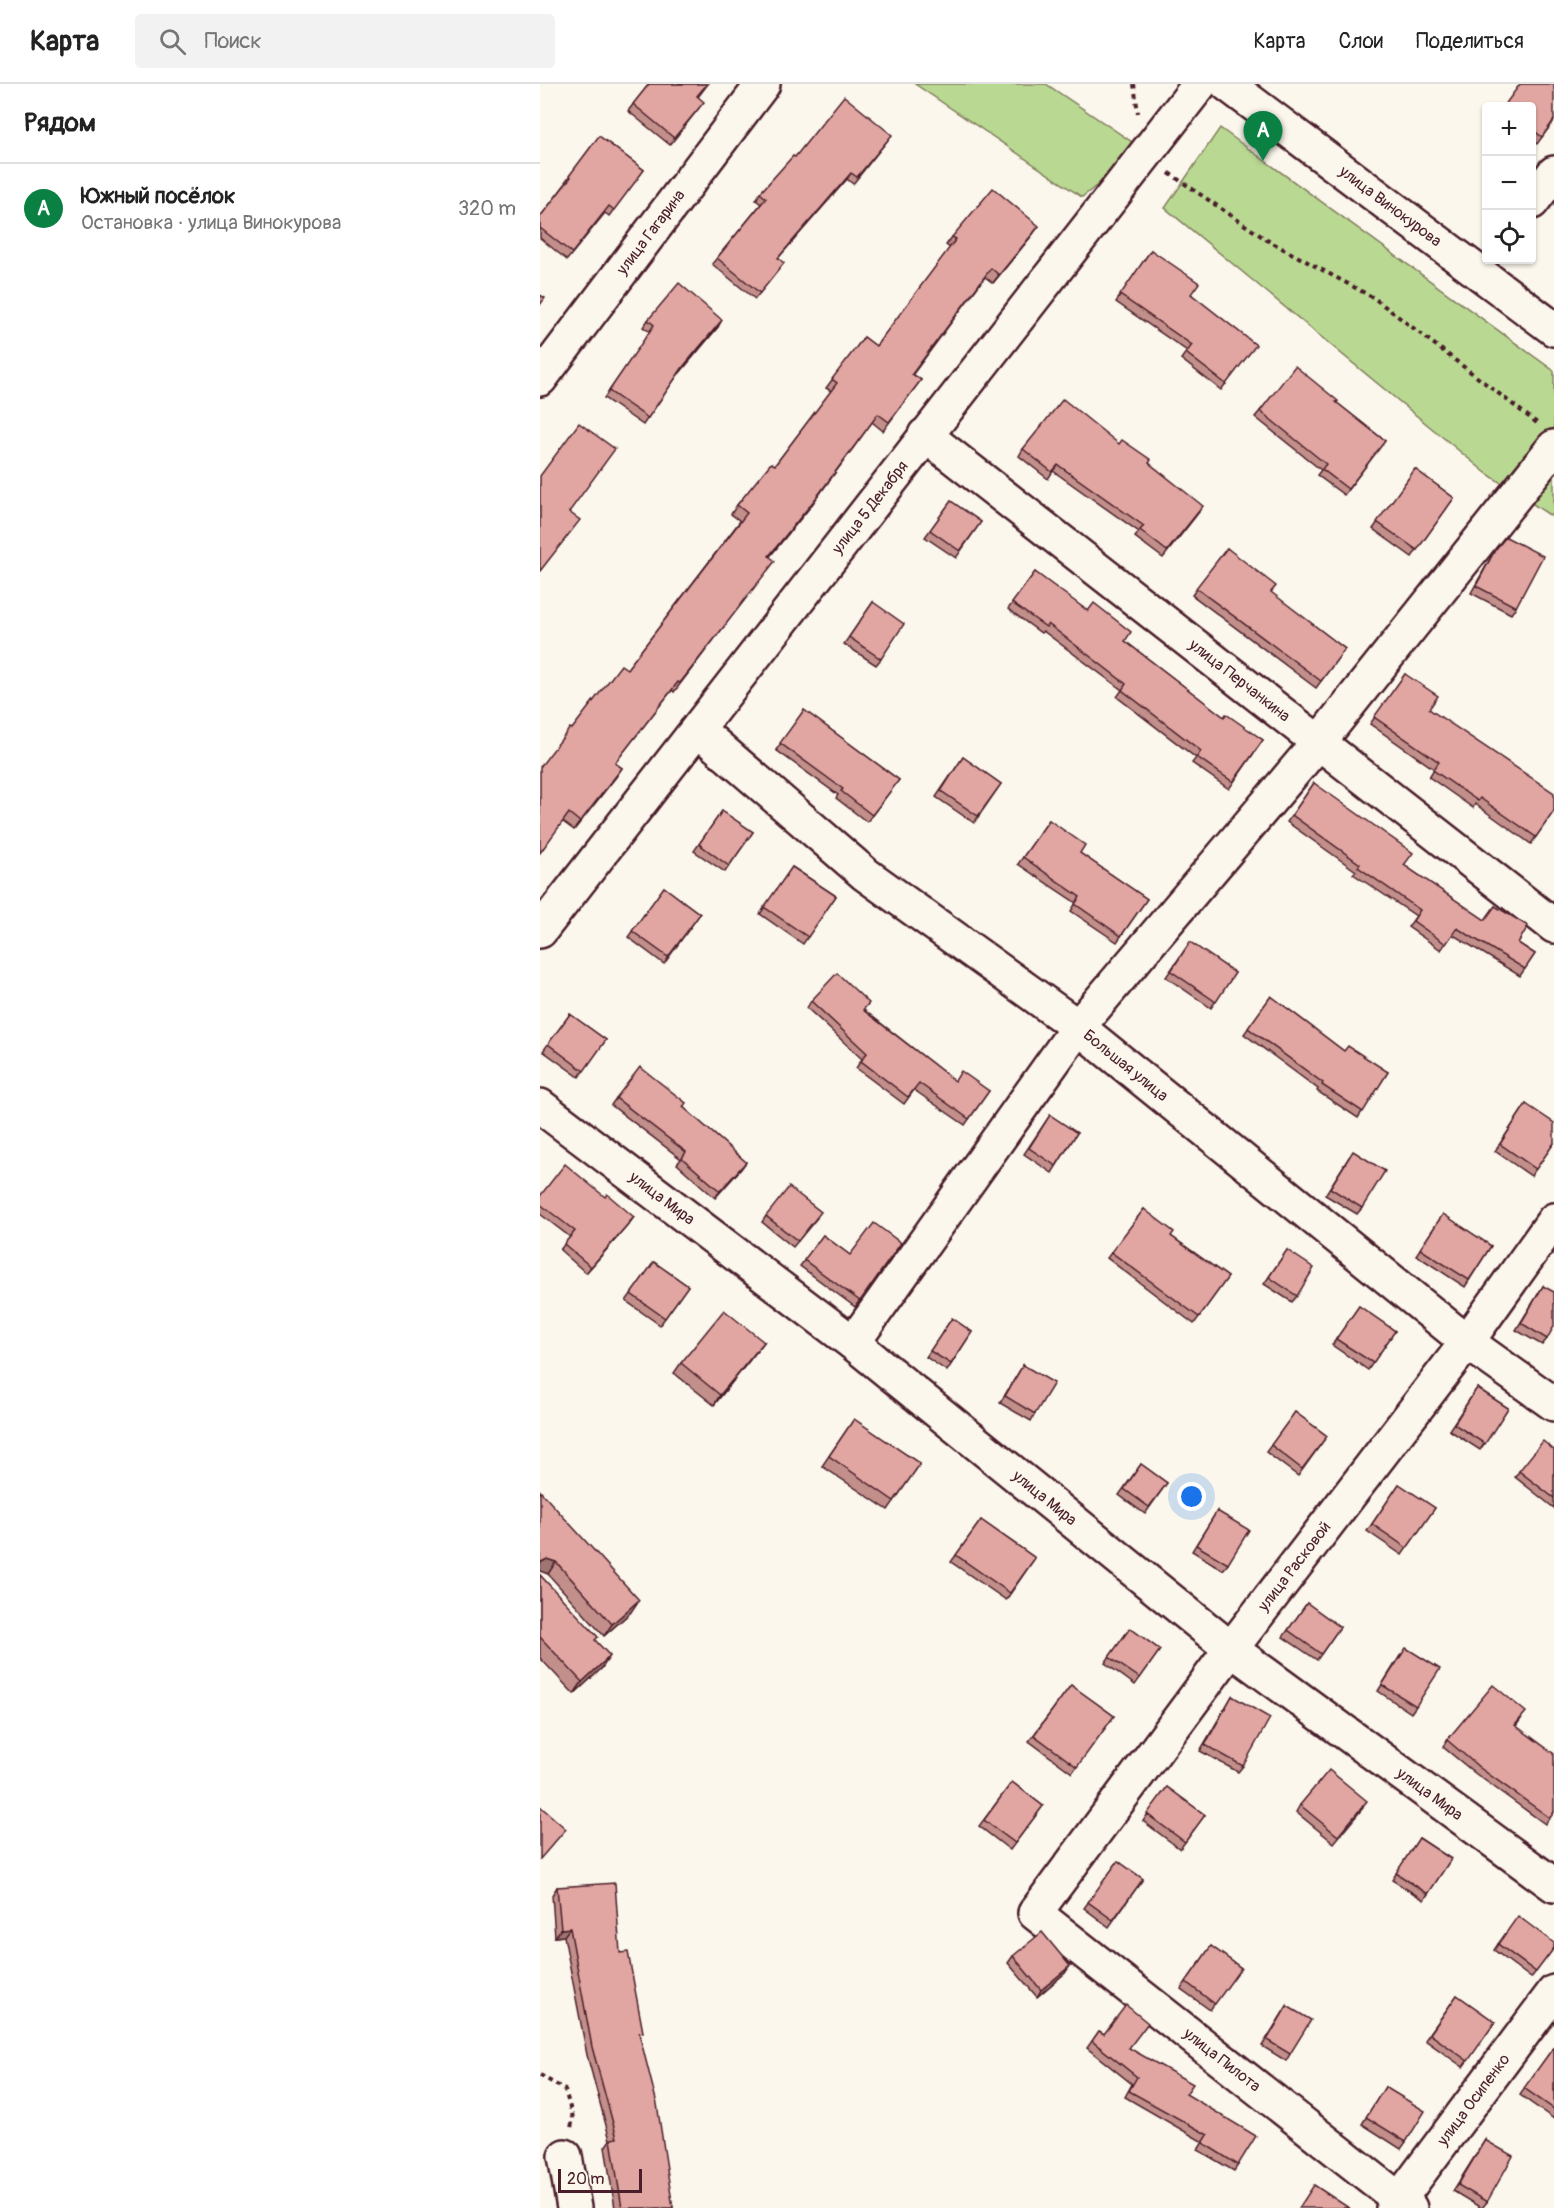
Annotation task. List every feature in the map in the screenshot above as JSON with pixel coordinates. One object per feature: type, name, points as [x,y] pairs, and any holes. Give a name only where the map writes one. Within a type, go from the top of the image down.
[{"type":"street","name":"улица Гагарина","points":[[540,379],[763,84]]},
{"type":"street","name":"улица 5 Декабря","points":[[540,931],[1200,84]]},
{"type":"street","name":"улица Винокурова","points":[[1227,84],[1482,264],[1554,329]]},
{"type":"street","points":[[1536,197],[1554,173]]},
{"type":"street","name":"улица Перчанкина","points":[[925,435],[1554,926]]},
{"type":"street","points":[[853,1343],[1078,1027],[1319,742],[1549,438]]},
{"type":"street","name":"Большая улица","points":[[698,730],[865,874],[1078,1027],[1467,1342],[1554,1404]]},
{"type":"street","name":"улица Мира","points":[[540,1106],[853,1343],[1231,1649],[1554,1885]]},
{"type":"street","name":"улица Расковой","points":[[1035,1913],[1231,1649],[1467,1342],[1554,1220]]},
{"type":"street","name":"улица Пилота","points":[[1035,1913],[1400,2205]]},
{"type":"street","name":"улица Осипенко","points":[[1400,2205],[1554,1992]]},
{"type":"street","points":[[565,2156],[573,2208]]},
{"type":"path","points":[[1134,84],[1145,156],[1267,240],[1374,298],[1549,438]]},
{"type":"path","points":[[540,2075],[565,2090],[573,2118],[565,2156]]},
{"type":"green space","points":[[915,84],[1046,84],[1132,142],[1105,179],[1082,197]]},
{"type":"green space","points":[[1220,128],[1554,371],[1554,518],[1486,473],[1165,208]]},
{"type":"building","points":[[649,84],[707,84],[697,96],[704,102],[674,138],[633,104]]},
{"type":"building","points":[[1520,84],[1554,84],[1554,120],[1542,137],[1536,132],[1536,102],[1507,102]]},
{"type":"building","points":[[844,96],[892,135],[857,177],[851,173],[778,258],[784,263],[760,293],[717,258],[766,198],[760,193],[793,156],[795,157]]},
{"type":"building","points":[[599,136],[644,170],[614,210],[609,206],[572,253],[540,228],[540,217]]},
{"type":"building","points":[[993,188],[1039,226],[999,275],[991,268],[912,374],[921,380],[889,422],[878,414],[816,498],[769,556],[775,561],[615,763],[622,768],[580,822],[569,813],[540,853],[540,767],[621,665],[627,669],[747,513],[737,505],[771,463],[775,465],[837,383],[832,379],[864,337],[876,346],[956,239],[952,237]]},
{"type":"building","points":[[1151,250],[1199,283],[1191,294],[1256,345],[1226,384],[1186,353],[1192,345],[1120,295]]},
{"type":"building","points":[[679,283],[722,320],[683,367],[648,418],[609,391],[654,325],[648,320]]},
{"type":"building","points":[[540,295],[545,298],[540,305]]},
{"type":"building","points":[[1295,366],[1385,441],[1348,489],[1322,469],[1326,464],[1260,411]]},
{"type":"building","points":[[1063,399],[1119,444],[1122,440],[1151,460],[1149,463],[1203,506],[1167,551],[1140,530],[1144,526],[1058,465],[1052,472],[1023,449]]},
{"type":"building","points":[[579,423],[615,449],[569,512],[580,520],[540,571],[540,476]]},
{"type":"building","points":[[1415,469],[1454,498],[1417,550],[1377,522]]},
{"type":"building","points":[[951,501],[981,522],[960,551],[930,530]]},
{"type":"building","points":[[1506,537],[1543,556],[1516,607],[1476,586],[1495,550]]},
{"type":"building","points":[[1227,548],[1276,586],[1271,592],[1345,649],[1321,681],[1196,588]]},
{"type":"building","points":[[1035,572],[1088,611],[1094,603],[1131,632],[1125,641],[1224,717],[1226,714],[1263,740],[1233,782],[1197,757],[1201,751],[1122,690],[1126,684],[1048,624],[1046,627],[1012,603]]},
{"type":"building","points":[[873,602],[904,624],[881,659],[849,637]]},
{"type":"building","points":[[1405,674],[1438,696],[1429,709],[1554,793],[1554,811],[1536,837],[1480,798],[1478,801],[1433,770],[1439,762],[1374,717]]},
{"type":"building","points":[[804,710],[899,780],[872,815],[841,791],[843,789],[780,743]]},
{"type":"building","points":[[963,757],[1001,784],[978,816],[941,791]]},
{"type":"building","points":[[1314,783],[1413,853],[1404,865],[1485,920],[1495,906],[1528,926],[1518,943],[1535,954],[1525,969],[1457,928],[1446,944],[1413,921],[1420,910],[1358,867],[1360,864],[1292,815]]},
{"type":"building","points":[[722,811],[753,832],[729,866],[699,844]]},
{"type":"building","points":[[1049,820],[1085,845],[1080,853],[1147,899],[1121,936],[1075,904],[1080,897],[1023,857]]},
{"type":"building","points":[[792,867],[836,896],[808,937],[764,907]]},
{"type":"building","points":[[664,887],[700,914],[668,957],[632,931]]},
{"type":"building","points":[[1190,942],[1235,973],[1216,1002],[1171,971]]},
{"type":"building","points":[[837,973],[869,1003],[863,1010],[955,1081],[961,1071],[989,1091],[969,1119],[919,1083],[908,1097],[861,1061],[867,1053],[811,1001]]},
{"type":"building","points":[[1271,996],[1344,1051],[1348,1046],[1388,1072],[1363,1112],[1322,1085],[1323,1083],[1248,1028]]},
{"type":"building","points":[[570,1014],[606,1040],[584,1071],[548,1044]]},
{"type":"building","points":[[640,1067],[686,1103],[683,1107],[746,1162],[720,1191],[682,1158],[686,1152],[616,1098]]},
{"type":"building","points":[[1526,1104],[1554,1123],[1554,1143],[1536,1169],[1500,1144]]},
{"type":"building","points":[[1050,1115],[1077,1133],[1056,1166],[1029,1148]]},
{"type":"building","points":[[1353,1151],[1385,1171],[1362,1208],[1330,1188]]},
{"type":"building","points":[[565,1164],[605,1197],[607,1194],[634,1217],[591,1267],[564,1244],[575,1231],[540,1204],[540,1196]]},
{"type":"building","points":[[789,1187],[821,1212],[798,1241],[766,1216]]},
{"type":"building","points":[[1144,1209],[1174,1232],[1171,1236],[1228,1277],[1199,1317],[1111,1252]]},
{"type":"building","points":[[1443,1214],[1491,1246],[1469,1280],[1420,1249]]},
{"type":"building","points":[[874,1223],[901,1243],[860,1301],[804,1260],[823,1235],[850,1255]]},
{"type":"building","points":[[1287,1250],[1314,1268],[1297,1296],[1269,1277]]},
{"type":"building","points":[[654,1262],[688,1286],[665,1318],[631,1294]]},
{"type":"building","points":[[1543,1286],[1554,1292],[1554,1326],[1547,1339],[1521,1323]]},
{"type":"building","points":[[1359,1306],[1395,1331],[1373,1363],[1336,1339]]},
{"type":"building","points":[[724,1310],[764,1342],[720,1395],[681,1363]]},
{"type":"building","points":[[952,1318],[972,1332],[951,1364],[930,1351]]},
{"type":"building","points":[[1023,1365],[1054,1383],[1035,1414],[1005,1396]]},
{"type":"building","points":[[1477,1388],[1508,1408],[1485,1444],[1454,1424]]},
{"type":"building","points":[[1295,1412],[1327,1436],[1302,1469],[1271,1445]]},
{"type":"building","points":[[854,1419],[920,1464],[894,1501],[829,1456]]},
{"type":"building","points":[[1543,1441],[1554,1450],[1554,1498],[1519,1471]]},
{"type":"building","points":[[1141,1464],[1167,1483],[1149,1507],[1124,1489]]},
{"type":"building","points":[[1399,1484],[1435,1508],[1407,1548],[1372,1524]]},
{"type":"building","points":[[540,1491],[639,1600],[612,1624],[556,1562],[547,1559],[540,1565]]},
{"type":"building","points":[[1217,1511],[1249,1530],[1228,1564],[1196,1545]]},
{"type":"building","points":[[981,1520],[1035,1558],[1010,1593],[956,1555]]},
{"type":"building","points":[[540,1575],[598,1637],[595,1640],[610,1656],[582,1682],[540,1637]]},
{"type":"building","points":[[1307,1603],[1340,1627],[1321,1654],[1288,1630]]},
{"type":"building","points":[[1130,1628],[1160,1650],[1140,1678],[1109,1657]]},
{"type":"building","points":[[1406,1648],[1440,1669],[1416,1706],[1382,1685]]},
{"type":"building","points":[[1071,1685],[1114,1716],[1077,1767],[1034,1735]]},
{"type":"building","points":[[1493,1685],[1526,1712],[1515,1725],[1554,1754],[1554,1812],[1550,1818],[1480,1768],[1447,1740]]},
{"type":"building","points":[[1232,1696],[1270,1718],[1243,1766],[1205,1745]]},
{"type":"building","points":[[1329,1770],[1367,1801],[1338,1836],[1300,1805]]},
{"type":"building","points":[[1012,1782],[1043,1806],[1015,1843],[984,1820]]},
{"type":"building","points":[[1167,1787],[1205,1815],[1185,1842],[1147,1814]]},
{"type":"building","points":[[540,1806],[566,1829],[540,1859]]},
{"type":"building","points":[[1419,1838],[1451,1859],[1428,1894],[1396,1873]]},
{"type":"building","points":[[1118,1861],[1143,1879],[1113,1920],[1088,1902]]},
{"type":"building","points":[[615,1883],[620,1953],[628,1952],[643,2032],[639,2033],[657,2104],[673,2208],[622,2208],[611,2139],[617,2138],[592,2047],[570,1928],[561,1929],[557,1887]]},
{"type":"building","points":[[1518,1916],[1554,1943],[1554,1948],[1536,1972],[1498,1944]]},
{"type":"building","points":[[1042,1932],[1070,1966],[1041,1990],[1013,1956]]},
{"type":"building","points":[[1211,1946],[1241,1968],[1215,2004],[1186,1982]]},
{"type":"building","points":[[1457,1995],[1495,2022],[1468,2061],[1430,2034]]},
{"type":"building","points":[[1126,2005],[1148,2023],[1129,2048],[1193,2084],[1186,2094],[1256,2136],[1238,2165],[1203,2143],[1208,2135],[1129,2091],[1137,2077],[1092,2041],[1099,2031],[1104,2034]]},
{"type":"building","points":[[1287,2006],[1311,2020],[1290,2054],[1267,2040]]},
{"type":"building","points":[[1554,2049],[1554,2109],[1524,2088]]},
{"type":"building","points":[[1385,2087],[1425,2111],[1406,2142],[1366,2117]]},
{"type":"building","points":[[1485,2140],[1513,2156],[1487,2202],[1458,2185]]},
{"type":"building","points":[[1314,2185],[1349,2208],[1299,2208]]},
{"type":"place","name":"Южный посёлок","points":[[1263,161]]}]
